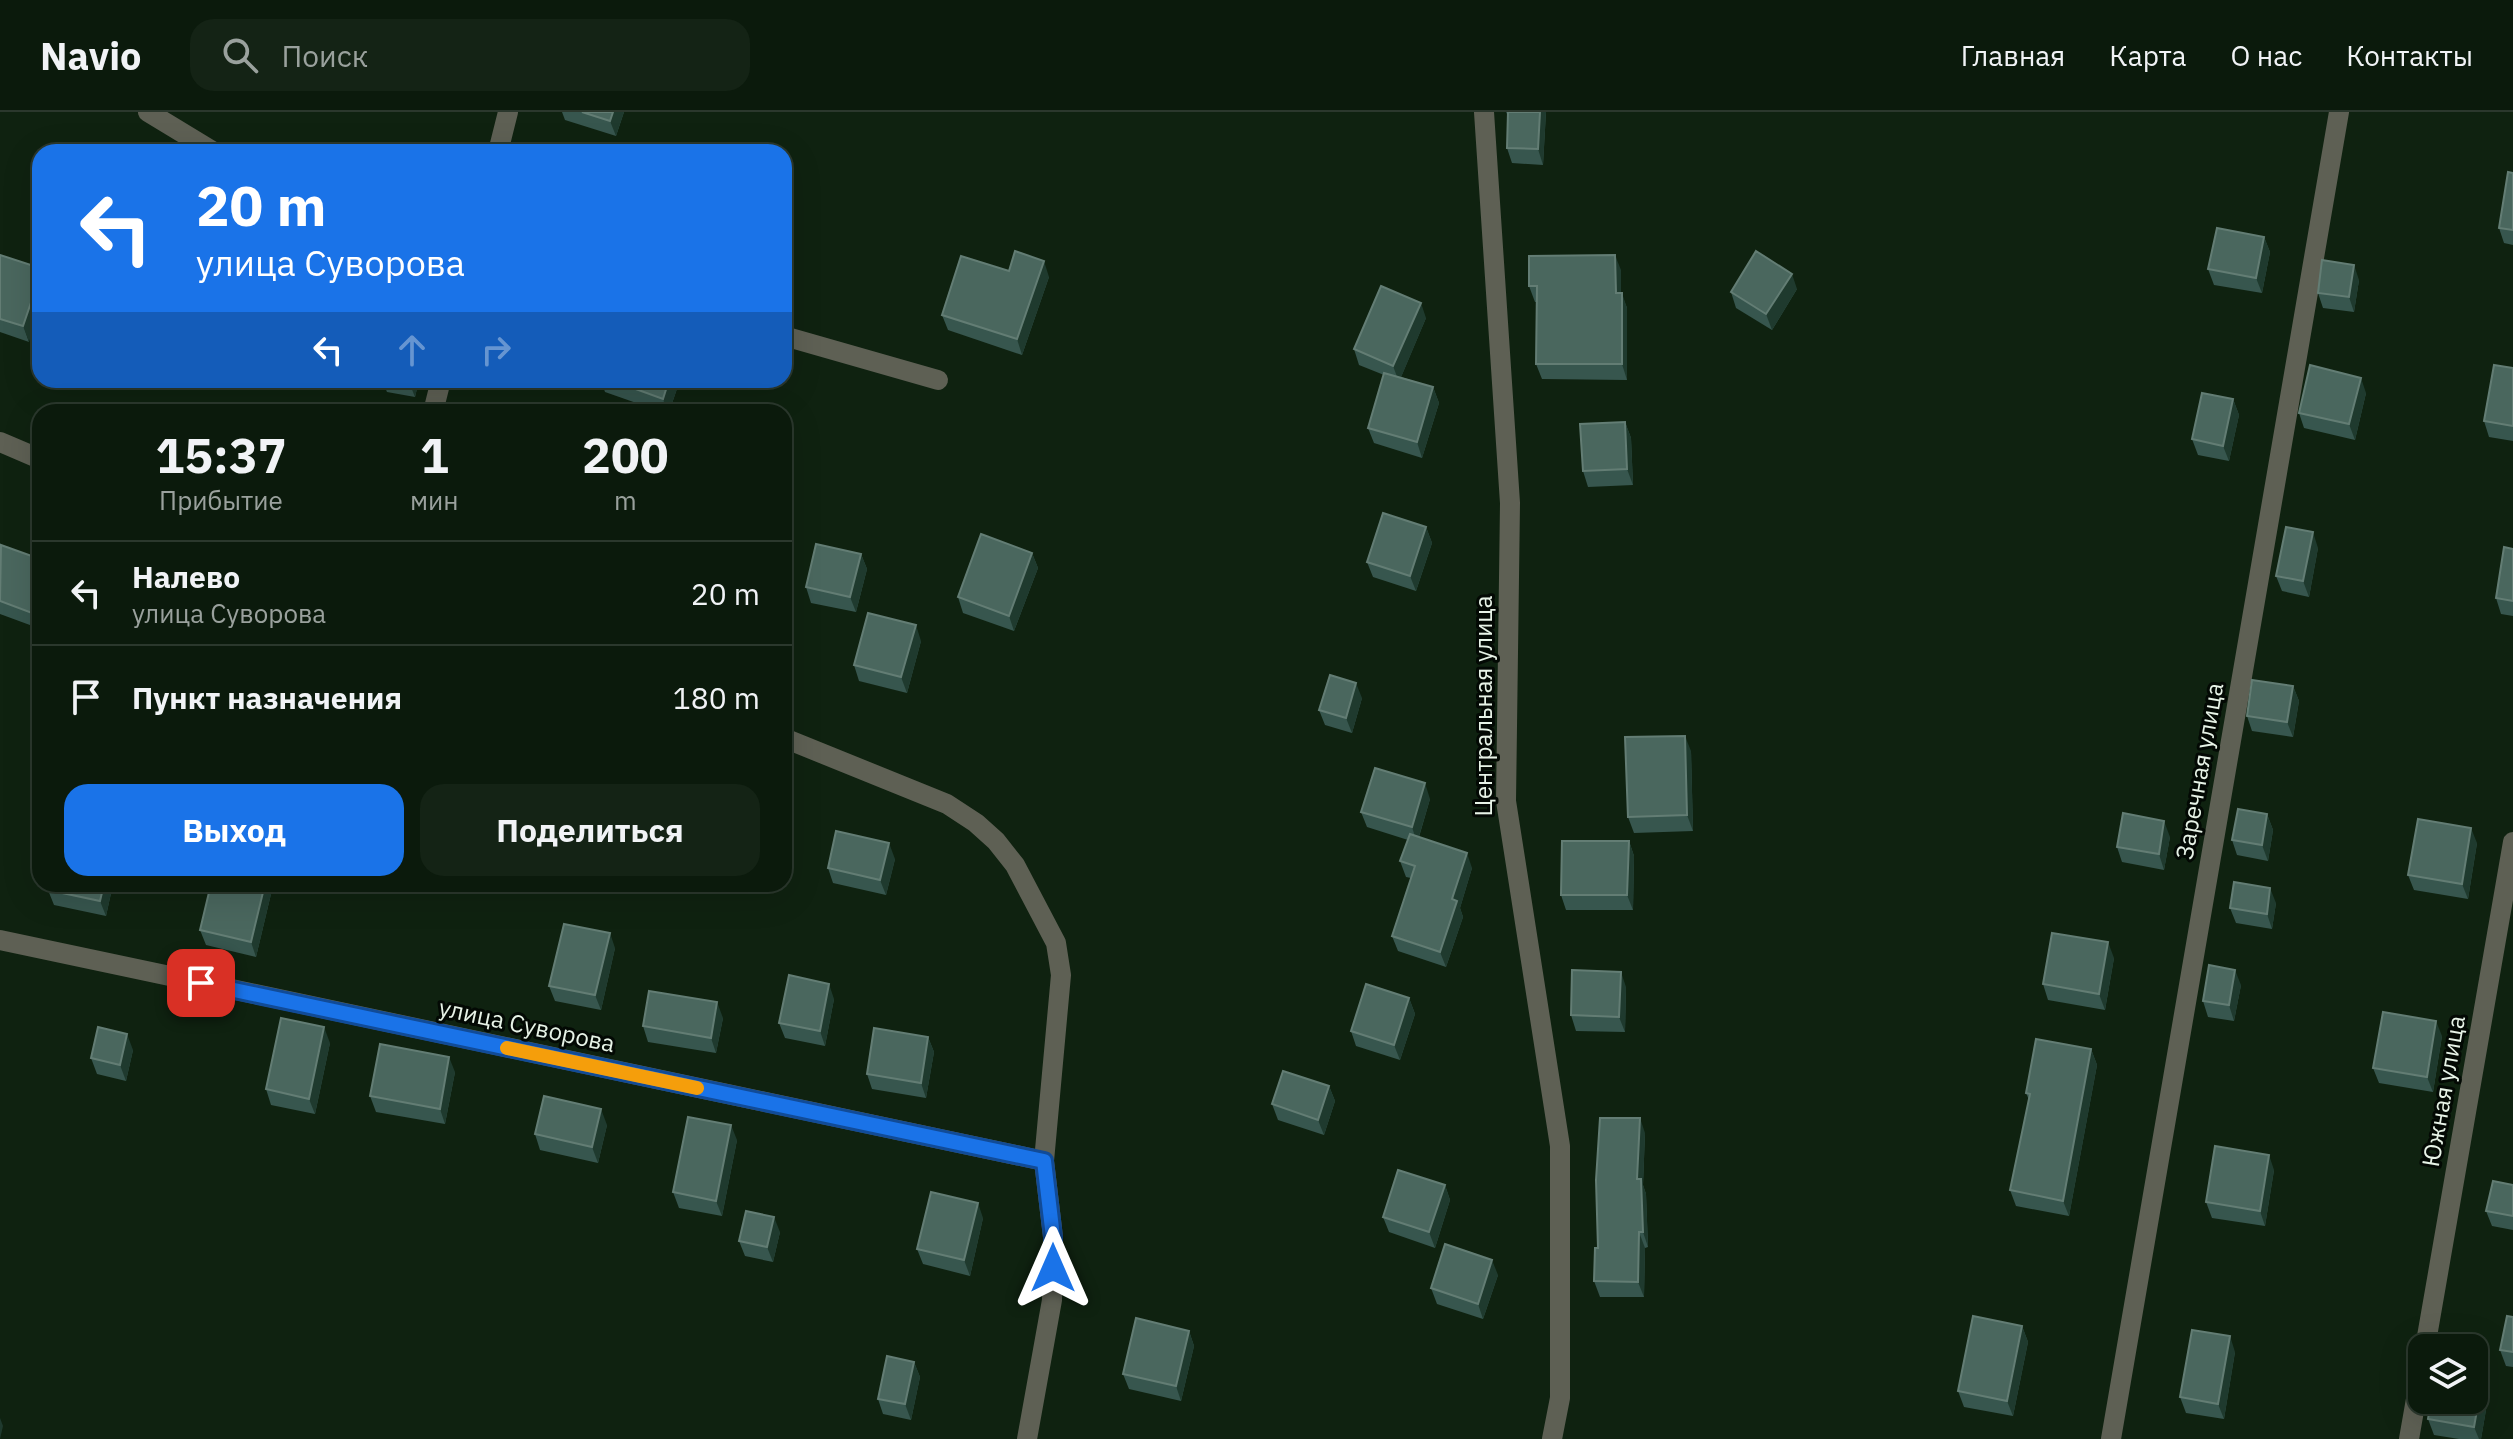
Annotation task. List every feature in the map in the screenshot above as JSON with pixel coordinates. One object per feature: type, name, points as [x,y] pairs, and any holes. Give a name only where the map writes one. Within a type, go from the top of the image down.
[{"type":"street","points":[[148,112],[201,144]]},
{"type":"street","points":[[500,144],[508,112]]},
{"type":"street","name":"Центральная улица","points":[[1484,112],[1510,503],[1506,801],[1560,1146],[1560,1398],[1552,1439]]},
{"type":"street","name":"Заречная улица","points":[[2111,1439],[2339,112]]},
{"type":"street","points":[[792,338],[938,380]]},
{"type":"street","points":[[0,442],[32,456]]},
{"type":"street","points":[[792,741],[947,804],[986,832],[1015,865],[1056,943],[1061,975],[1044,1161],[1053,1237],[1052,1300],[1027,1439]]},
{"type":"street","name":"Южная улица","points":[[2427,1334],[2513,842]]},
{"type":"street","name":"улица Суворова","points":[[0,940],[1044,1161]]},
{"type":"street","points":[[2409,1439],[2413,1414]]},
{"type":"building","points":[[582,112],[613,112],[610,121]]},
{"type":"building","points":[[1508,112],[1540,112],[1538,149],[1507,148]]},
{"type":"building","points":[[2508,172],[2513,173],[2513,230],[2499,228]]},
{"type":"building","points":[[2217,228],[2264,237],[2256,278],[2208,269]]},
{"type":"building","points":[[1015,251],[1044,261],[1017,339],[942,315],[961,256],[1009,271]]},
{"type":"building","points":[[1756,251],[1792,274],[1766,314],[1731,292]]},
{"type":"building","points":[[0,255],[32,265],[32,300],[23,326],[0,319]]},
{"type":"building","points":[[1615,255],[1616,293],[1622,293],[1622,364],[1536,364],[1537,286],[1529,286],[1529,256]]},
{"type":"building","points":[[2322,260],[2354,265],[2349,297],[2318,293]]},
{"type":"building","points":[[1381,286],[1421,303],[1393,366],[1354,349]]},
{"type":"building","points":[[2310,365],[2361,378],[2349,424],[2299,413]]},
{"type":"building","points":[[2494,365],[2513,368],[2513,426],[2484,421]]},
{"type":"building","points":[[1384,373],[1433,387],[1417,442],[1368,428]]},
{"type":"building","points":[[633,388],[666,388],[663,399]]},
{"type":"building","points":[[2202,393],[2233,399],[2223,446],[2192,439]]},
{"type":"building","points":[[1625,422],[1627,469],[1583,471],[1580,424]]},
{"type":"building","points":[[1383,513],[1426,527],[1410,576],[1367,562]]},
{"type":"building","points":[[2286,527],[2313,532],[2303,581],[2276,576]]},
{"type":"building","points":[[981,534],[1032,553],[1009,616],[958,597]]},
{"type":"building","points":[[816,544],[861,554],[850,597],[806,587]]},
{"type":"building","points":[[1,545],[32,556],[32,613],[0,601]]},
{"type":"building","points":[[2504,547],[2513,549],[2513,601],[2496,598]]},
{"type":"building","points":[[868,613],[916,625],[901,677],[854,665]]},
{"type":"building","points":[[1330,675],[1356,683],[1346,718],[1319,710]]},
{"type":"building","points":[[2252,680],[2293,686],[2287,722],[2247,716]]},
{"type":"building","points":[[1685,736],[1687,815],[1628,817],[1625,737]]},
{"type":"building","points":[[1375,768],[1425,783],[1412,827],[1361,812]]},
{"type":"building","points":[[2238,809],[2267,814],[2262,845],[2232,840]]},
{"type":"building","points":[[2123,813],[2164,821],[2159,854],[2117,847]]},
{"type":"building","points":[[2418,819],[2471,828],[2462,884],[2408,875]]},
{"type":"building","points":[[836,831],[889,843],[880,880],[828,868]]},
{"type":"building","points":[[1410,834],[1467,853],[1452,899],[1457,901],[1440,952],[1392,936],[1415,866],[1400,861]]},
{"type":"building","points":[[1562,841],[1629,841],[1627,895],[1561,895]]},
{"type":"building","points":[[2234,882],[2270,888],[2267,914],[2230,908]]},
{"type":"building","points":[[57,892],[102,892],[100,901]]},
{"type":"building","points":[[209,892],[263,892],[251,942],[200,930]]},
{"type":"building","points":[[564,924],[610,933],[595,995],[549,986]]},
{"type":"building","points":[[2052,933],[2108,942],[2099,994],[2043,984]]},
{"type":"building","points":[[2209,965],[2235,970],[2229,1005],[2203,1001]]},
{"type":"building","points":[[1572,970],[1621,972],[1619,1017],[1571,1015]]},
{"type":"building","points":[[789,975],[829,984],[820,1031],[779,1023]]},
{"type":"building","points":[[1366,984],[1409,998],[1394,1045],[1351,1031]]},
{"type":"building","points":[[649,991],[717,1002],[711,1038],[643,1026]]},
{"type":"building","points":[[2383,1012],[2436,1021],[2427,1077],[2373,1068]]},
{"type":"building","points":[[281,1018],[324,1027],[309,1099],[266,1089]]},
{"type":"building","points":[[98,1027],[127,1034],[120,1065],[91,1058]]},
{"type":"building","points":[[874,1028],[928,1037],[921,1083],[867,1074]]},
{"type":"building","points":[[2036,1039],[2091,1049],[2063,1201],[2010,1190],[2030,1094],[2026,1093]]},
{"type":"building","points":[[380,1044],[449,1057],[440,1109],[370,1096]]},
{"type":"building","points":[[1283,1071],[1329,1086],[1318,1120],[1272,1104]]},
{"type":"building","points":[[544,1096],[601,1109],[592,1147],[535,1134]]},
{"type":"building","points":[[688,1117],[731,1125],[716,1201],[673,1192]]},
{"type":"building","points":[[1600,1118],[1640,1118],[1637,1179],[1641,1179],[1643,1232],[1639,1232],[1638,1282],[1594,1281],[1595,1248],[1598,1248],[1596,1180]]},
{"type":"building","points":[[2215,1146],[2269,1155],[2260,1211],[2206,1202]]},
{"type":"building","points":[[1398,1170],[1445,1185],[1429,1232],[1383,1217]]},
{"type":"building","points":[[2493,1181],[2513,1185],[2513,1216],[2486,1211]]},
{"type":"building","points":[[931,1192],[978,1203],[964,1260],[917,1249]]},
{"type":"building","points":[[746,1211],[774,1217],[767,1247],[739,1241]]},
{"type":"building","points":[[1445,1244],[1492,1260],[1478,1304],[1431,1288]]},
{"type":"building","points":[[1973,1316],[2022,1326],[2007,1401],[1958,1391]]},
{"type":"building","points":[[2507,1316],[2513,1317],[2513,1352],[2500,1350]]},
{"type":"building","points":[[1136,1318],[1189,1331],[1176,1386],[1123,1374]]},
{"type":"building","points":[[2192,1330],[2230,1336],[2218,1404],[2180,1397]]},
{"type":"building","points":[[887,1356],[914,1362],[905,1404],[878,1399]]},
{"type":"building","points":[[2429,1414],[2476,1414],[2474,1427],[2428,1419]]},
{"type":"slow traffic","points":[[507,1048],[697,1088]]},
{"type":"route","points":[[201,983],[1044,1161],[1053,1237],[1053,1268]]}]
